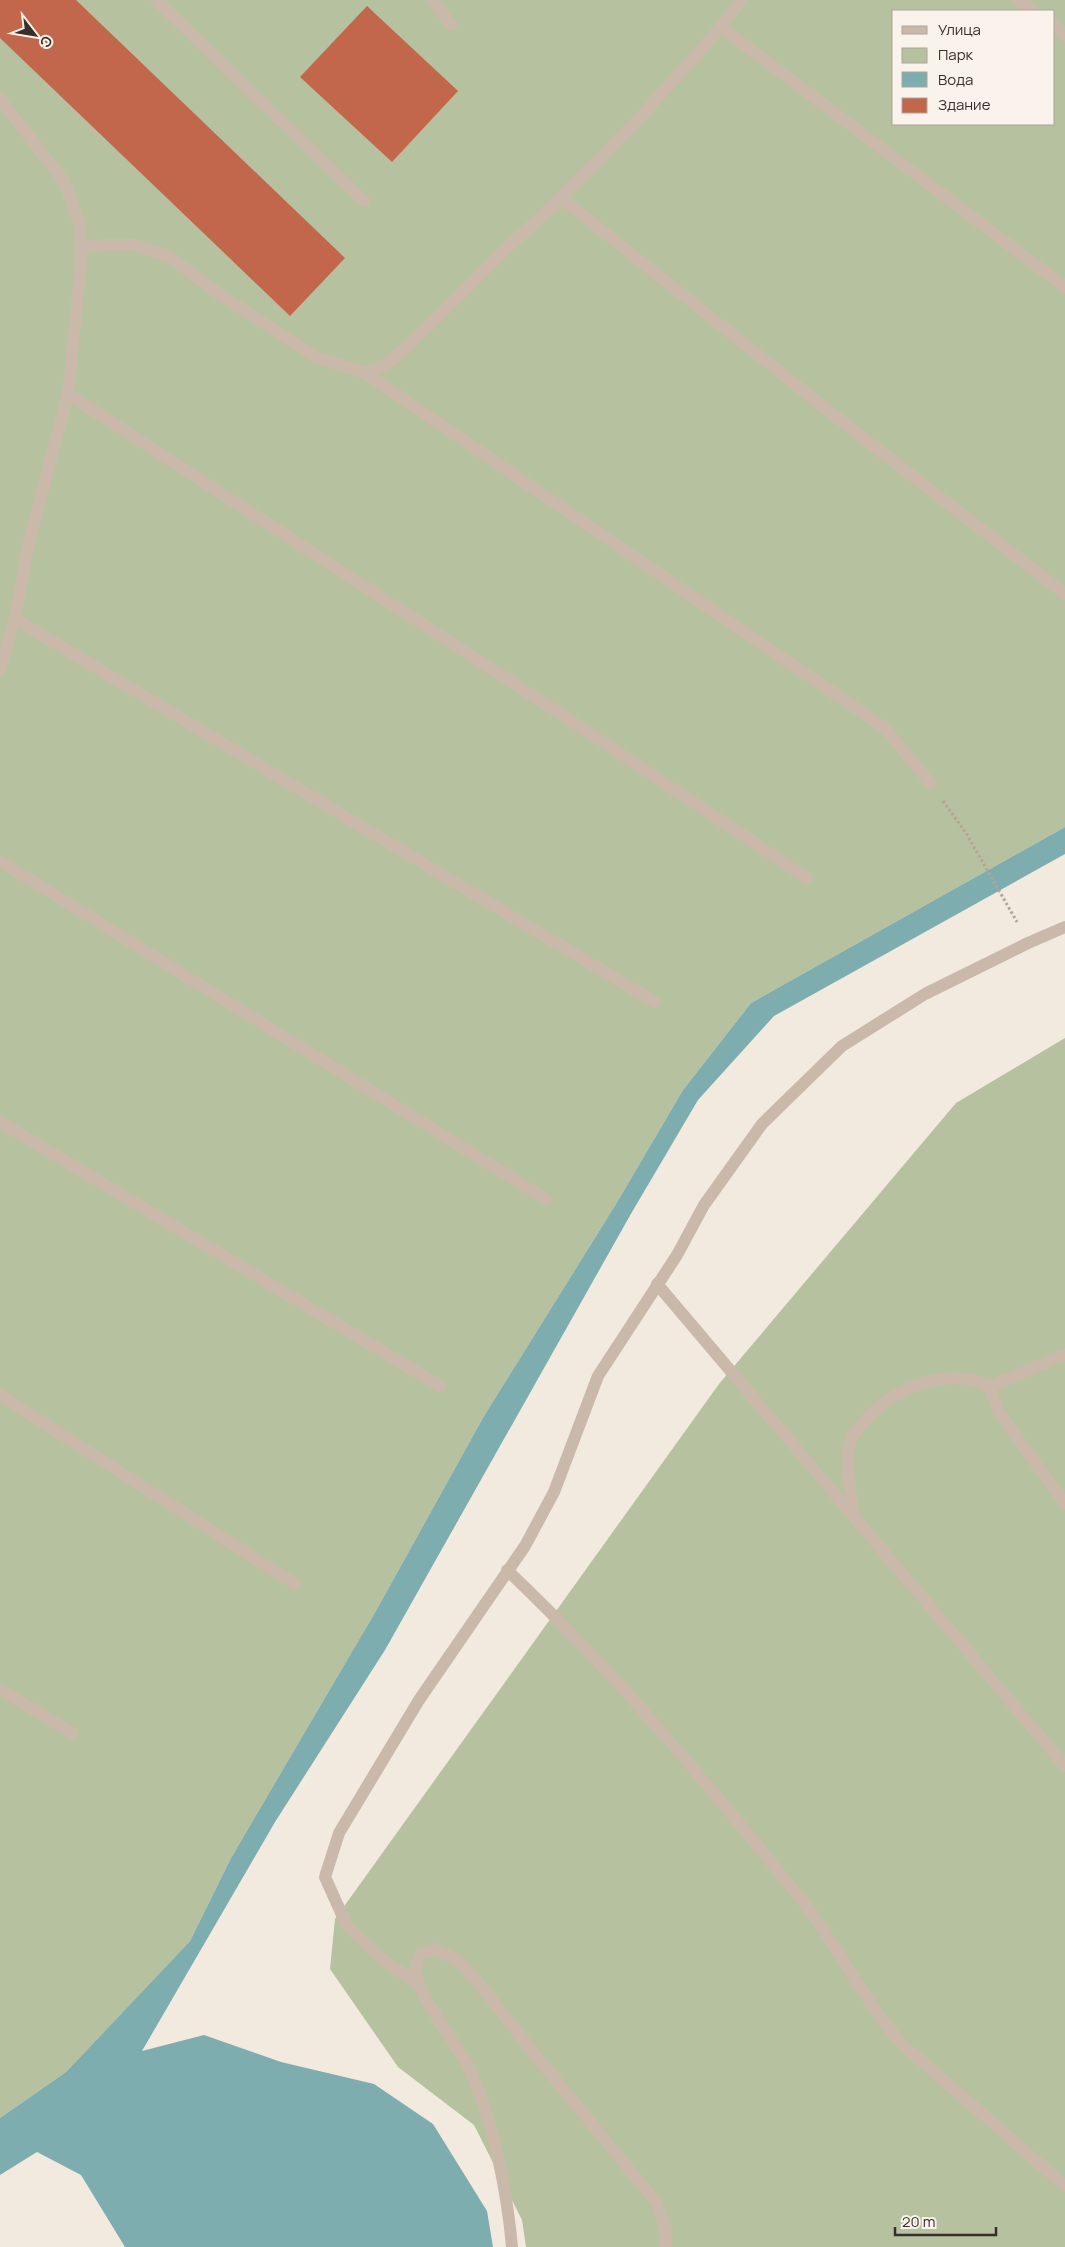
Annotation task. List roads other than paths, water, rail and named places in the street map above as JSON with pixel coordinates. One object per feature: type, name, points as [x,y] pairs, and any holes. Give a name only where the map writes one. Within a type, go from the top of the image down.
[{"type":"street","points":[[156,0],[364,201]]},
{"type":"street","points":[[433,0],[452,25]]},
{"type":"street","points":[[365,373],[386,364],[407,348],[508,247],[561,198],[644,113],[721,27],[741,0]]},
{"type":"street","points":[[1018,0],[1032,10]]},
{"type":"street","points":[[721,27],[1065,287]]},
{"type":"street","points":[[1055,27],[1065,35]]},
{"type":"street","points":[[0,98],[65,182],[80,226],[81,247],[68,394],[28,546],[15,619],[0,669]]},
{"type":"street","points":[[561,198],[842,422],[1065,594]]},
{"type":"street","points":[[81,247],[135,245],[169,256],[219,294],[316,356],[365,373],[885,728],[930,783]]},
{"type":"street","points":[[68,394],[555,710],[807,878]]},
{"type":"street","points":[[15,619],[655,1002]]},
{"type":"street","points":[[0,861],[546,1199]]},
{"type":"street","points":[[418,1984],[384,1961],[348,1926],[325,1877],[339,1833],[419,1700],[525,1546],[554,1492],[598,1376],[677,1255],[704,1205],[762,1124],[842,1046],[925,994],[1028,943],[1065,927]]},
{"type":"street","points":[[0,1122],[440,1386]]},
{"type":"street","points":[[657,1284],[1065,1766]]},
{"type":"street","points":[[854,1517],[848,1465],[852,1436],[870,1413],[893,1396],[925,1384],[949,1378],[970,1379],[989,1387],[1065,1354]]},
{"type":"street","points":[[989,1387],[998,1412],[1065,1504]]},
{"type":"street","points":[[0,1395],[295,1584]]},
{"type":"street","points":[[507,1570],[592,1654],[664,1733],[802,1900],[882,2021],[902,2044],[1065,2186]]},
{"type":"street","points":[[0,1689],[72,1733]]},
{"type":"street","points":[[512,2247],[510,2225],[489,2117],[470,2069],[418,1984],[416,1968],[421,1953],[436,1949],[458,1960],[478,1982],[532,2052],[656,2202],[666,2230],[666,2247]]},
{"type":"water","points":[[1065,827],[1065,854],[774,1016],[698,1100],[632,1212],[385,1650],[275,1822],[142,2051],[204,2035],[281,2062],[374,2084],[433,2124],[487,2211],[493,2247],[125,2247],[81,2175],[37,2152],[0,2175],[0,2118],[66,2072],[190,1941],[231,1858],[377,1609],[484,1416],[616,1204],[683,1090],[751,1003]]}]
